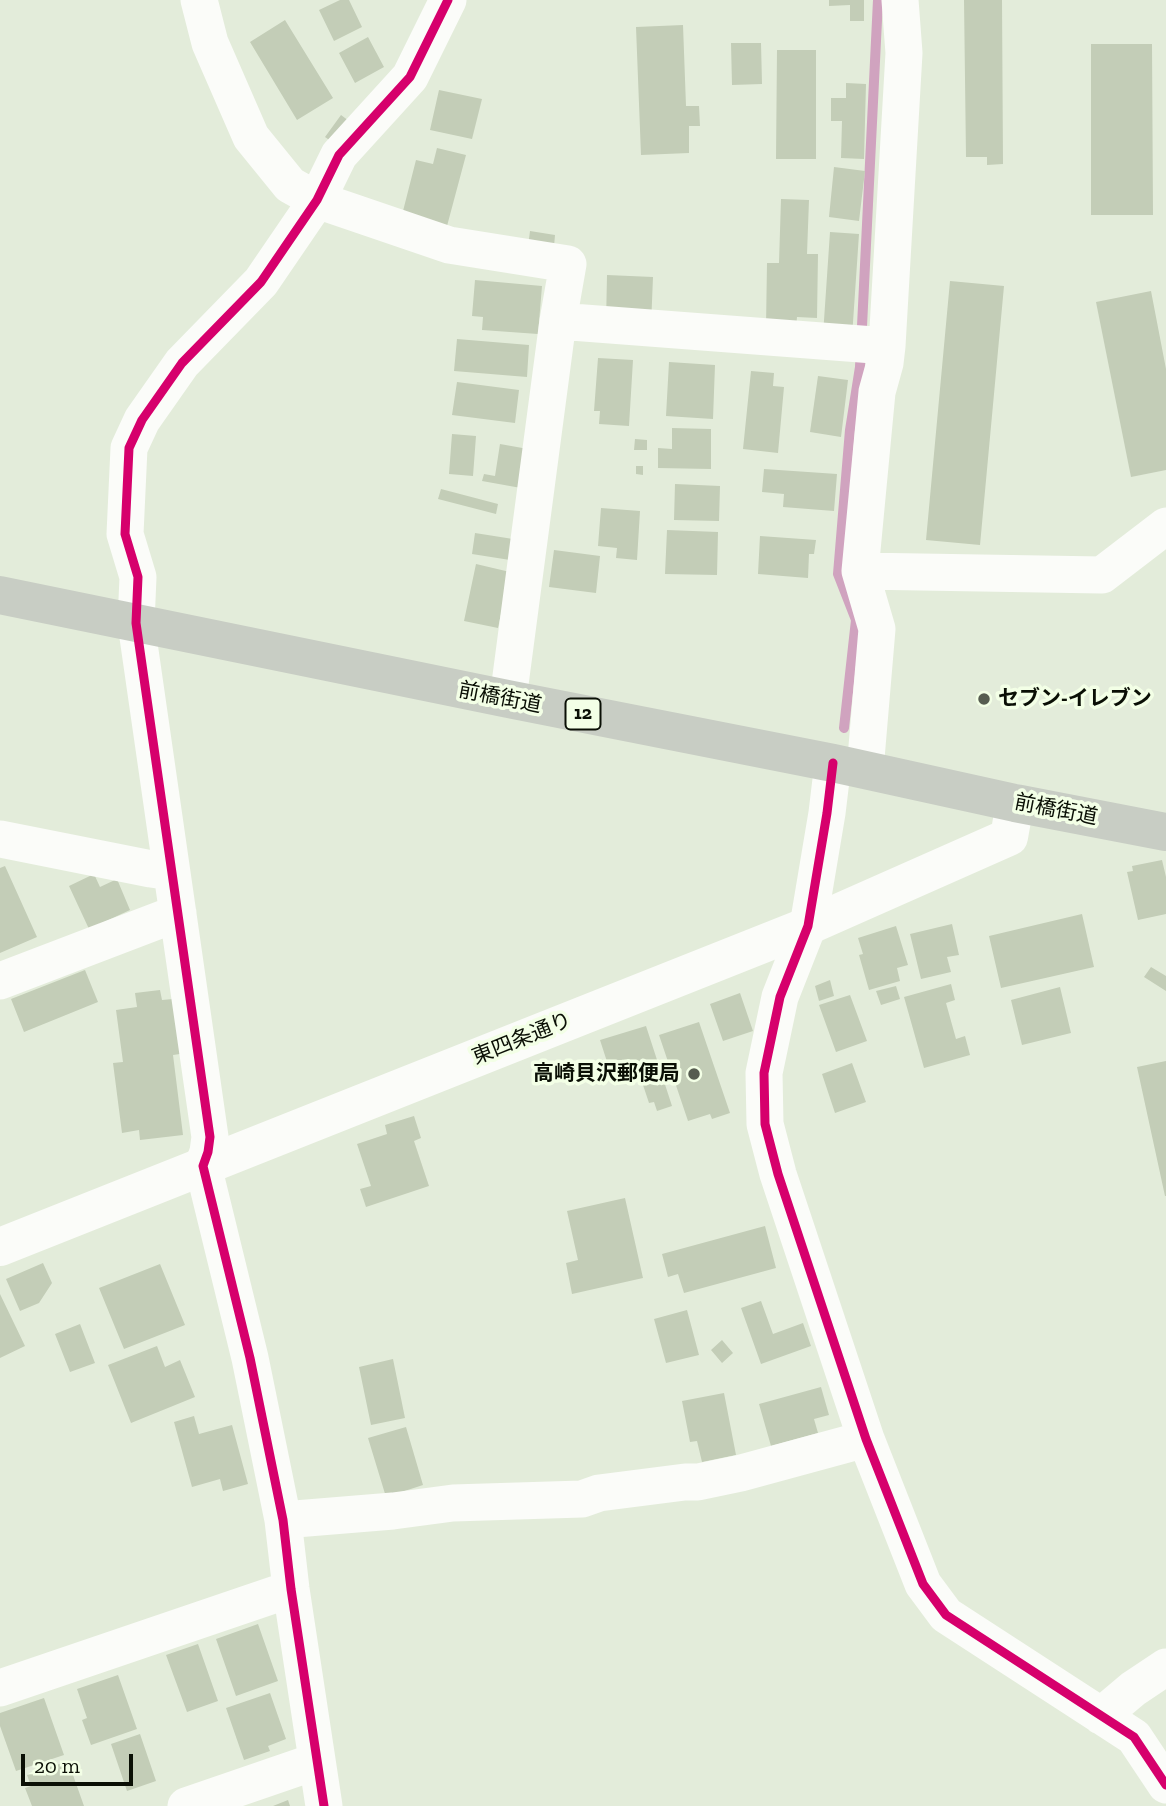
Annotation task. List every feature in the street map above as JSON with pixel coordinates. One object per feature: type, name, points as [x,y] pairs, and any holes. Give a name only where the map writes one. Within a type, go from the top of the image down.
[{"type":"main road","name":"前橋街道","points":[[0,595],[1166,832]]},
{"type":"street","points":[[199,0],[210,43],[251,137],[290,185],[317,200],[449,245],[568,264],[558,321],[508,699]]},
{"type":"street","points":[[324,1806],[290,1589],[283,1520],[250,1357],[203,1166],[210,1137],[136,623],[138,577],[125,534],[129,448],[142,420],[181,363],[261,282],[317,200],[339,155],[410,77],[448,0]]},
{"type":"street","points":[[900,0],[904,53],[887,346],[877,392],[860,570],[877,629],[849,767],[827,813],[808,926],[780,997],[764,1073],[765,1124],[778,1174],[866,1439],[923,1584],[946,1615],[1134,1737],[1166,1784]]},
{"type":"street","points":[[558,321],[887,346]]},
{"type":"street","points":[[860,570],[1102,575],[1166,526]]},
{"type":"street","name":"東四条通り","points":[[0,1247],[808,926],[1009,837],[1015,803]]},
{"type":"street","points":[[0,839],[171,872]]},
{"type":"street","points":[[0,981],[177,913]]},
{"type":"street","points":[[283,1520],[453,1503],[582,1499],[599,1493],[698,1482],[741,1473],[866,1439]]},
{"type":"street","points":[[0,1688],[290,1589]]},
{"type":"street","points":[[1101,1716],[1133,1689],[1166,1667]]},
{"type":"street","points":[[186,1806],[317,1761]]},
{"type":"building","points":[[340,0],[349,0],[362,27],[334,41],[319,10]]},
{"type":"building","points":[[829,0],[864,0],[864,21],[850,21],[850,5],[829,6]]},
{"type":"building","points":[[964,0],[1002,0],[1003,164],[987,165],[987,157],[966,157]]},
{"type":"building","points":[[285,20],[333,98],[297,120],[250,42]]},
{"type":"building","points":[[683,25],[686,106],[699,106],[700,126],[689,126],[689,153],[641,155],[636,27]]},
{"type":"building","points":[[368,37],[384,67],[355,83],[339,53]]},
{"type":"building","points":[[731,43],[761,43],[762,84],[732,85]]},
{"type":"building","points":[[1091,44],[1152,44],[1153,215],[1091,215]]},
{"type":"building","points":[[777,50],[816,50],[816,159],[776,159]]},
{"type":"building","points":[[846,83],[866,84],[864,159],[841,158],[842,121],[831,121],[831,98],[846,98]]},
{"type":"building","points":[[439,90],[482,99],[472,139],[430,130]]},
{"type":"building","points":[[341,115],[353,124],[338,146],[325,137]]},
{"type":"building","points":[[437,148],[466,155],[443,241],[403,211],[416,160],[433,164]]},
{"type":"building","points":[[834,167],[865,171],[859,221],[829,217]]},
{"type":"building","points":[[781,199],[809,200],[807,254],[818,254],[817,318],[797,317],[796,328],[766,327],[767,263],[779,263]]},
{"type":"building","points":[[530,231],[555,235],[553,258],[527,255]]},
{"type":"building","points":[[830,232],[859,234],[852,337],[823,335]]},
{"type":"building","points":[[607,275],[653,277],[651,326],[606,324]]},
{"type":"building","points":[[475,280],[542,286],[538,334],[482,330],[483,317],[472,316]]},
{"type":"building","points":[[950,281],[1004,286],[980,545],[926,540]]},
{"type":"building","points":[[1151,291],[1166,369],[1166,470],[1131,477],[1096,302]]},
{"type":"building","points":[[457,339],[529,345],[527,377],[454,371]]},
{"type":"building","points":[[598,358],[633,360],[629,426],[599,424],[600,411],[594,411]]},
{"type":"building","points":[[669,362],[715,365],[713,419],[666,416]]},
{"type":"building","points":[[751,371],[774,373],[773,386],[784,387],[778,453],[743,449]]},
{"type":"building","points":[[818,376],[848,380],[841,437],[810,432]]},
{"type":"building","points":[[457,382],[519,390],[515,423],[452,415]]},
{"type":"building","points":[[672,428],[711,429],[711,469],[658,468],[658,448],[672,449]]},
{"type":"building","points":[[452,434],[476,436],[473,476],[449,474]]},
{"type":"building","points":[[635,439],[647,440],[647,450],[634,450]]},
{"type":"building","points":[[500,444],[528,449],[521,488],[482,481],[484,474],[495,476]]},
{"type":"building","points":[[636,466],[643,466],[643,475],[636,474]]},
{"type":"building","points":[[764,469],[837,474],[834,511],[783,507],[784,494],[762,492]]},
{"type":"building","points":[[675,484],[720,486],[719,521],[674,520]]},
{"type":"building","points":[[441,489],[498,504],[496,514],[438,499]]},
{"type":"building","points":[[601,508],[640,511],[637,560],[616,558],[617,548],[598,546]]},
{"type":"building","points":[[667,530],[718,532],[717,575],[665,574]]},
{"type":"building","points":[[475,533],[513,539],[510,560],[472,554]]},
{"type":"building","points":[[760,536],[816,540],[814,554],[809,554],[808,578],[758,574]]},
{"type":"building","points":[[554,550],[600,556],[596,593],[549,587]]},
{"type":"building","points":[[476,564],[510,572],[498,628],[464,621]]},
{"type":"building","points":[[1162,860],[1166,877],[1166,914],[1138,920],[1127,872],[1133,871],[1132,866]]},
{"type":"building","points":[[5,866],[37,937],[0,953],[0,868]]},
{"type":"building","points":[[94,874],[100,887],[117,879],[130,910],[89,929],[69,886]]},
{"type":"building","points":[[1082,914],[1094,967],[1001,988],[989,936]]},
{"type":"building","points":[[952,924],[959,955],[947,957],[951,972],[921,979],[910,934]]},
{"type":"building","points":[[896,926],[908,965],[897,968],[900,981],[869,990],[859,955],[863,954],[858,938]]},
{"type":"building","points":[[1151,967],[1166,976],[1166,991],[1144,977]]},
{"type":"building","points":[[85,970],[98,1002],[24,1032],[11,999]]},
{"type":"building","points":[[830,980],[834,996],[819,1001],[815,986]]},
{"type":"building","points":[[951,984],[955,1000],[946,1003],[956,1039],[965,1036],[970,1055],[924,1068],[904,997]]},
{"type":"building","points":[[896,986],[900,999],[881,1005],[876,991]]},
{"type":"building","points":[[1060,987],[1071,1033],[1022,1045],[1011,1000]]},
{"type":"building","points":[[160,990],[162,1000],[173,999],[180,1054],[173,1055],[183,1135],[140,1140],[139,1130],[122,1133],[113,1063],[123,1062],[116,1010],[137,1007],[135,993]]},
{"type":"building","points":[[740,993],[753,1031],[723,1041],[710,1004]]},
{"type":"building","points":[[850,995],[867,1041],[836,1052],[819,1005]]},
{"type":"building","name":"高崎貝沢郵便局","points":[[699,1022],[730,1113],[712,1119],[710,1114],[688,1121],[659,1035]]},
{"type":"building","points":[[646,1026],[672,1106],[657,1111],[654,1102],[649,1103],[636,1064],[610,1071],[600,1040]]},
{"type":"building","points":[[1166,1061],[1166,1196],[1165,1196],[1137,1067]]},
{"type":"building","points":[[852,1063],[866,1102],[835,1113],[822,1074]]},
{"type":"building","points":[[414,1116],[421,1138],[414,1141],[429,1186],[366,1207],[360,1189],[371,1186],[357,1144],[387,1134],[385,1125]]},
{"type":"building","points":[[625,1198],[643,1278],[572,1294],[566,1263],[578,1260],[567,1211]]},
{"type":"building","points":[[765,1226],[776,1268],[684,1293],[678,1274],[668,1277],[662,1254]]},
{"type":"building","points":[[43,1263],[52,1283],[39,1303],[20,1311],[6,1279]]},
{"type":"building","points":[[160,1264],[185,1325],[124,1349],[99,1288]]},
{"type":"building","points":[[0,1294],[25,1346],[0,1358]]},
{"type":"building","points":[[761,1301],[773,1334],[803,1323],[811,1346],[761,1364],[741,1308]]},
{"type":"building","points":[[687,1310],[699,1355],[666,1363],[654,1319]]},
{"type":"building","points":[[80,1324],[95,1363],[70,1372],[55,1334]]},
{"type":"building","points":[[722,1340],[733,1353],[722,1363],[711,1350]]},
{"type":"building","points":[[157,1346],[165,1367],[180,1360],[195,1397],[131,1423],[108,1365]]},
{"type":"building","points":[[393,1359],[405,1418],[371,1425],[359,1367]]},
{"type":"building","points":[[821,1387],[829,1415],[814,1419],[818,1433],[771,1446],[759,1404]]},
{"type":"building","points":[[724,1393],[736,1455],[702,1462],[697,1441],[690,1442],[682,1401]]},
{"type":"building","points":[[194,1416],[199,1434],[232,1425],[248,1484],[223,1491],[220,1479],[192,1487],[174,1422]]},
{"type":"building","points":[[406,1427],[423,1485],[386,1497],[368,1438]]},
{"type":"building","points":[[258,1624],[278,1681],[236,1696],[216,1639]]},
{"type":"building","points":[[198,1644],[218,1701],[187,1712],[166,1655]]},
{"type":"building","points":[[118,1675],[137,1729],[91,1745],[82,1720],[87,1718],[77,1689]]},
{"type":"building","points":[[270,1693],[286,1739],[268,1746],[270,1751],[244,1760],[226,1708]]},
{"type":"building","points":[[44,1698],[64,1755],[16,1771],[0,1726],[0,1713]]},
{"type":"building","points":[[140,1734],[156,1781],[127,1791],[111,1744]]},
{"type":"building","points":[[68,1761],[84,1806],[32,1806],[25,1788],[31,1786],[27,1775]]},
{"type":"building","points":[[288,1800],[290,1806],[273,1806]]},
{"type":"waterway","points":[[844,728],[856,620],[838,574],[850,430],[860,367],[878,0]]},
{"type":"cycle path","points":[[324,1806],[283,1520],[250,1358],[203,1166],[210,1137],[136,623],[138,577],[125,534],[129,448],[142,420],[182,363],[261,282],[317,200],[339,155],[410,77],[448,0]]},
{"type":"cycle path","points":[[833,763],[808,926],[780,997],[764,1073],[765,1124],[778,1174],[866,1439],[923,1584],[946,1615],[1134,1737],[1166,1785]]},
{"type":"place","name":"セブン-イレブン","points":[[984,699]]},
{"type":"place","name":"高崎貝沢郵便局","points":[[694,1074]]}]
